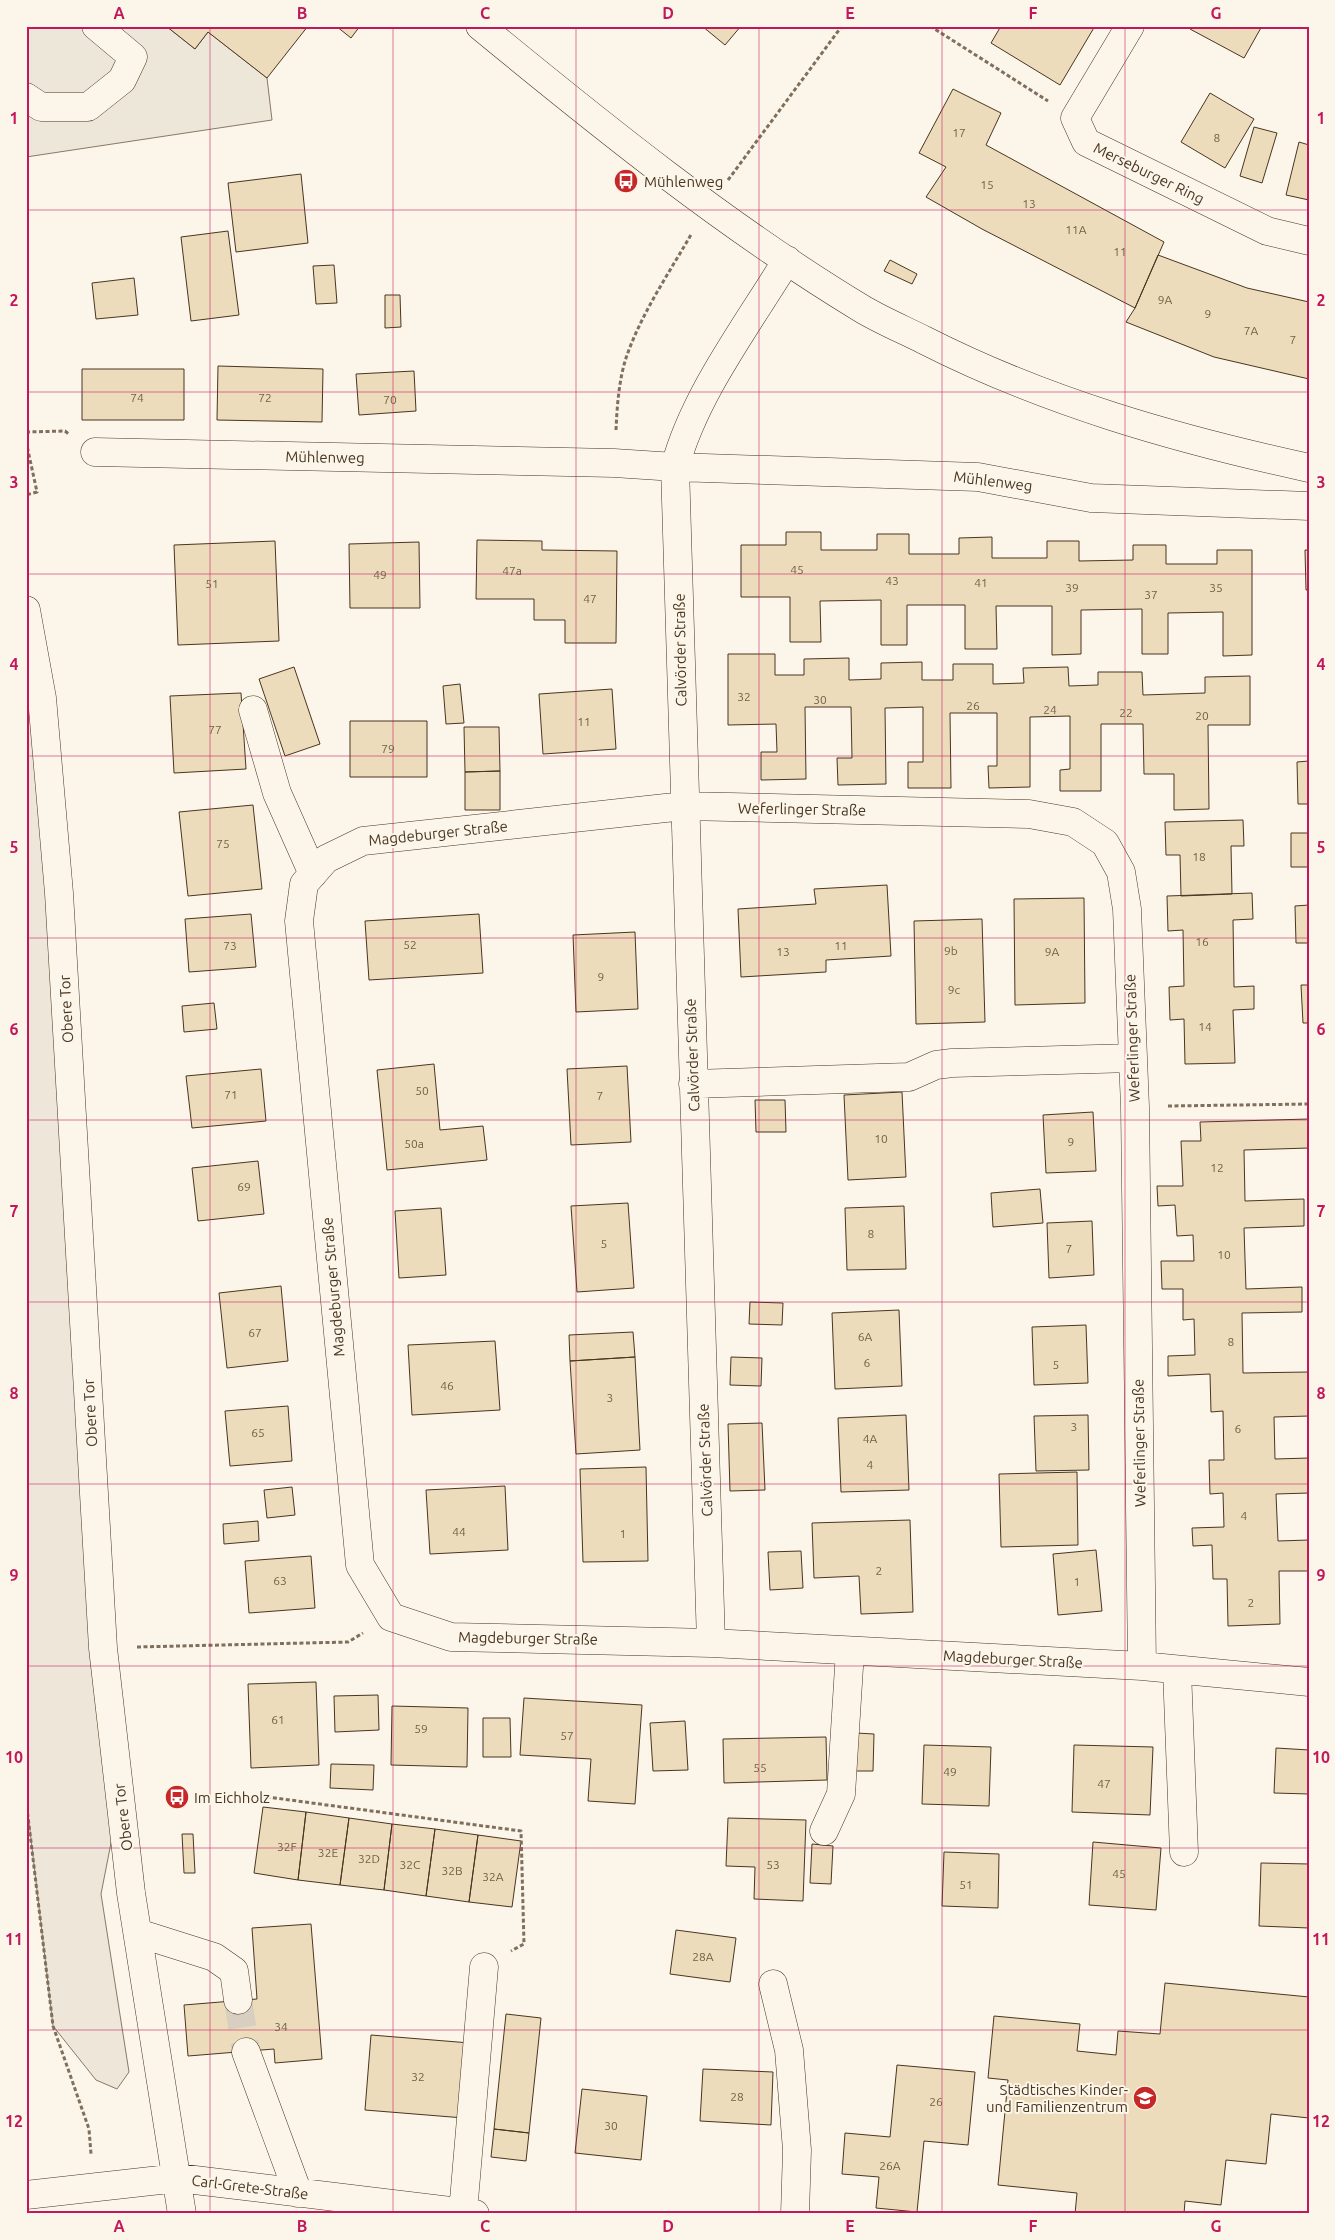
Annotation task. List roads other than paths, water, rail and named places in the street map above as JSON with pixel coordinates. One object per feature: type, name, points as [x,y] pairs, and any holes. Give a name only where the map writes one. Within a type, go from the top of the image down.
[{"type":"street","points":[[26,97],[41,107],[88,107],[122,80],[133,57],[96,26]]},
{"type":"street","points":[[480,26],[584,111],[709,206],[866,311],[960,358],[1039,392],[1130,423],[1238,452],[1309,468]]},
{"type":"street","name":"Merseburger Ring","points":[[1130,26],[1075,118],[1086,142],[1267,231],[1309,241]]},
{"type":"street","points":[[675,467],[683,438],[697,406],[788,260]]},
{"type":"street","name":"Mühlenweg","points":[[94,452],[614,463],[675,467],[978,476],[1091,498],[1309,506]]},
{"type":"street","name":"Calvörder Straße","points":[[675,467],[711,1643]]},
{"type":"street","name":"Obere Tor","points":[[26,610],[42,698],[59,893],[103,1648],[138,1933],[178,2178],[182,2214]]},
{"type":"street","points":[[253,710],[277,792],[314,874]]},
{"type":"street","name":"Magdeburger Straße","points":[[684,806],[362,841],[326,859],[304,884],[299,921],[360,1565],[391,1617],[451,1637],[711,1643],[850,1650],[1142,1666],[1309,1682]]},
{"type":"street","name":"Weferlinger Straße","points":[[684,806],[1028,814],[1073,822],[1105,843],[1121,872],[1128,909],[1135,1107],[1142,1666]]},
{"type":"street","points":[[693,1084],[909,1076],[936,1065],[952,1063],[1133,1058]]},
{"type":"street","points":[[824,1831],[841,1794],[850,1650]]},
{"type":"street","points":[[1177,1670],[1184,1852]]},
{"type":"street","points":[[138,1933],[214,1957],[234,1971],[238,2000]]},
{"type":"street","points":[[469,2213],[484,1966]]},
{"type":"street","points":[[773,1984],[789,2050],[797,2150],[795,2214]]},
{"type":"street","points":[[246,2052],[298,2192]]},
{"type":"street","name":"Carl-Grete-Straße","points":[[26,2195],[178,2178],[469,2213]]},
{"type":"tunnel","points":[[238,2000],[246,2052]]},
{"type":"place","name":"Mühlenweg","points":[[626,181]]},
{"type":"place","name":"Im Eichholz","points":[[177,1797]]},
{"type":"place","name":"Städtisches Kinder- und Familienzentrum","points":[[1145,2098]]}]
